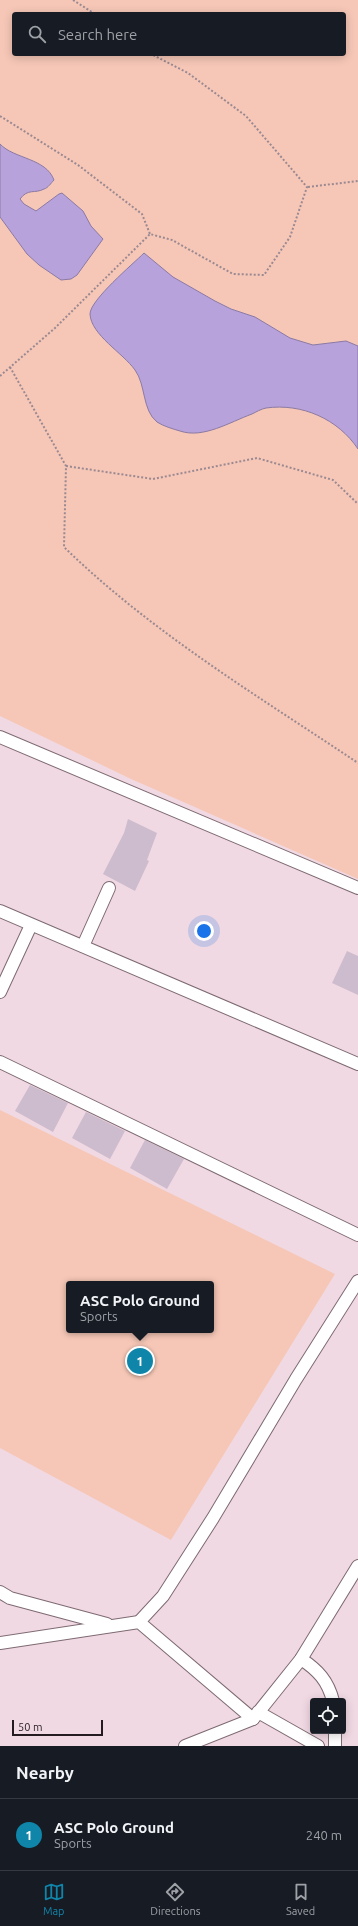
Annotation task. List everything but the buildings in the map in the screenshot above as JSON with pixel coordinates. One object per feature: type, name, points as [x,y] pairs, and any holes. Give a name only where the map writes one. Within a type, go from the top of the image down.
[{"type":"lane","points":[[0,737],[358,888]]},
{"type":"lane","points":[[84,946],[109,888]]},
{"type":"lane","points":[[0,911],[358,1064]]},
{"type":"lane","points":[[0,992],[31,925]]},
{"type":"lane","points":[[0,1062],[358,1235]]},
{"type":"lane","points":[[0,1643],[139,1622],[163,1596],[213,1518],[296,1379],[358,1281]]},
{"type":"lane","points":[[185,1746],[256,1716],[301,1659],[358,1566]]},
{"type":"lane","points":[[3,1596],[112,1626]]},
{"type":"lane","points":[[139,1622],[256,1716],[318,1746]]},
{"type":"lane","points":[[301,1659],[313,1667],[325,1679],[332,1698]]},
{"type":"lane","points":[[335,1746],[336,1734]]},
{"type":"path","points":[[73,0],[92,12]]},
{"type":"path","points":[[155,56],[188,73],[246,116],[307,187]]},
{"type":"path","points":[[0,116],[78,165],[142,214],[150,234]]},
{"type":"path","points":[[307,187],[358,181]]},
{"type":"path","points":[[150,234],[172,240],[233,274],[264,275],[290,237],[307,187]]},
{"type":"path","points":[[0,376],[55,328],[150,234]]},
{"type":"path","points":[[10,367],[66,466],[64,547],[92,574],[189,649],[358,763]]},
{"type":"path","points":[[66,466],[153,479],[257,458],[333,480],[358,504]]},
{"type":"shaded area","points":[[0,0],[358,0],[358,879],[131,779],[0,716]]},
{"type":"shaded area","points":[[0,144],[13,153],[44,167],[54,180],[48,187],[29,192],[23,196],[20,199],[24,204],[36,211],[62,193],[83,211],[91,226],[103,239],[77,275],[71,279],[61,280],[39,265],[27,254],[0,217]]},
{"type":"shaded area","points":[[144,253],[173,277],[231,309],[255,317],[290,338],[313,345],[346,341],[358,346],[358,449],[350,438],[330,422],[318,415],[293,408],[264,408],[216,428],[198,433],[180,431],[157,422],[152,417],[146,404],[141,383],[135,370],[108,344],[96,329],[90,314],[92,308],[104,291]]},
{"type":"shaded area","points":[[0,1110],[335,1274],[171,1540],[0,1448]]},
{"type":"place","name":"ASC Polo Ground","points":[[140,1361]]}]
